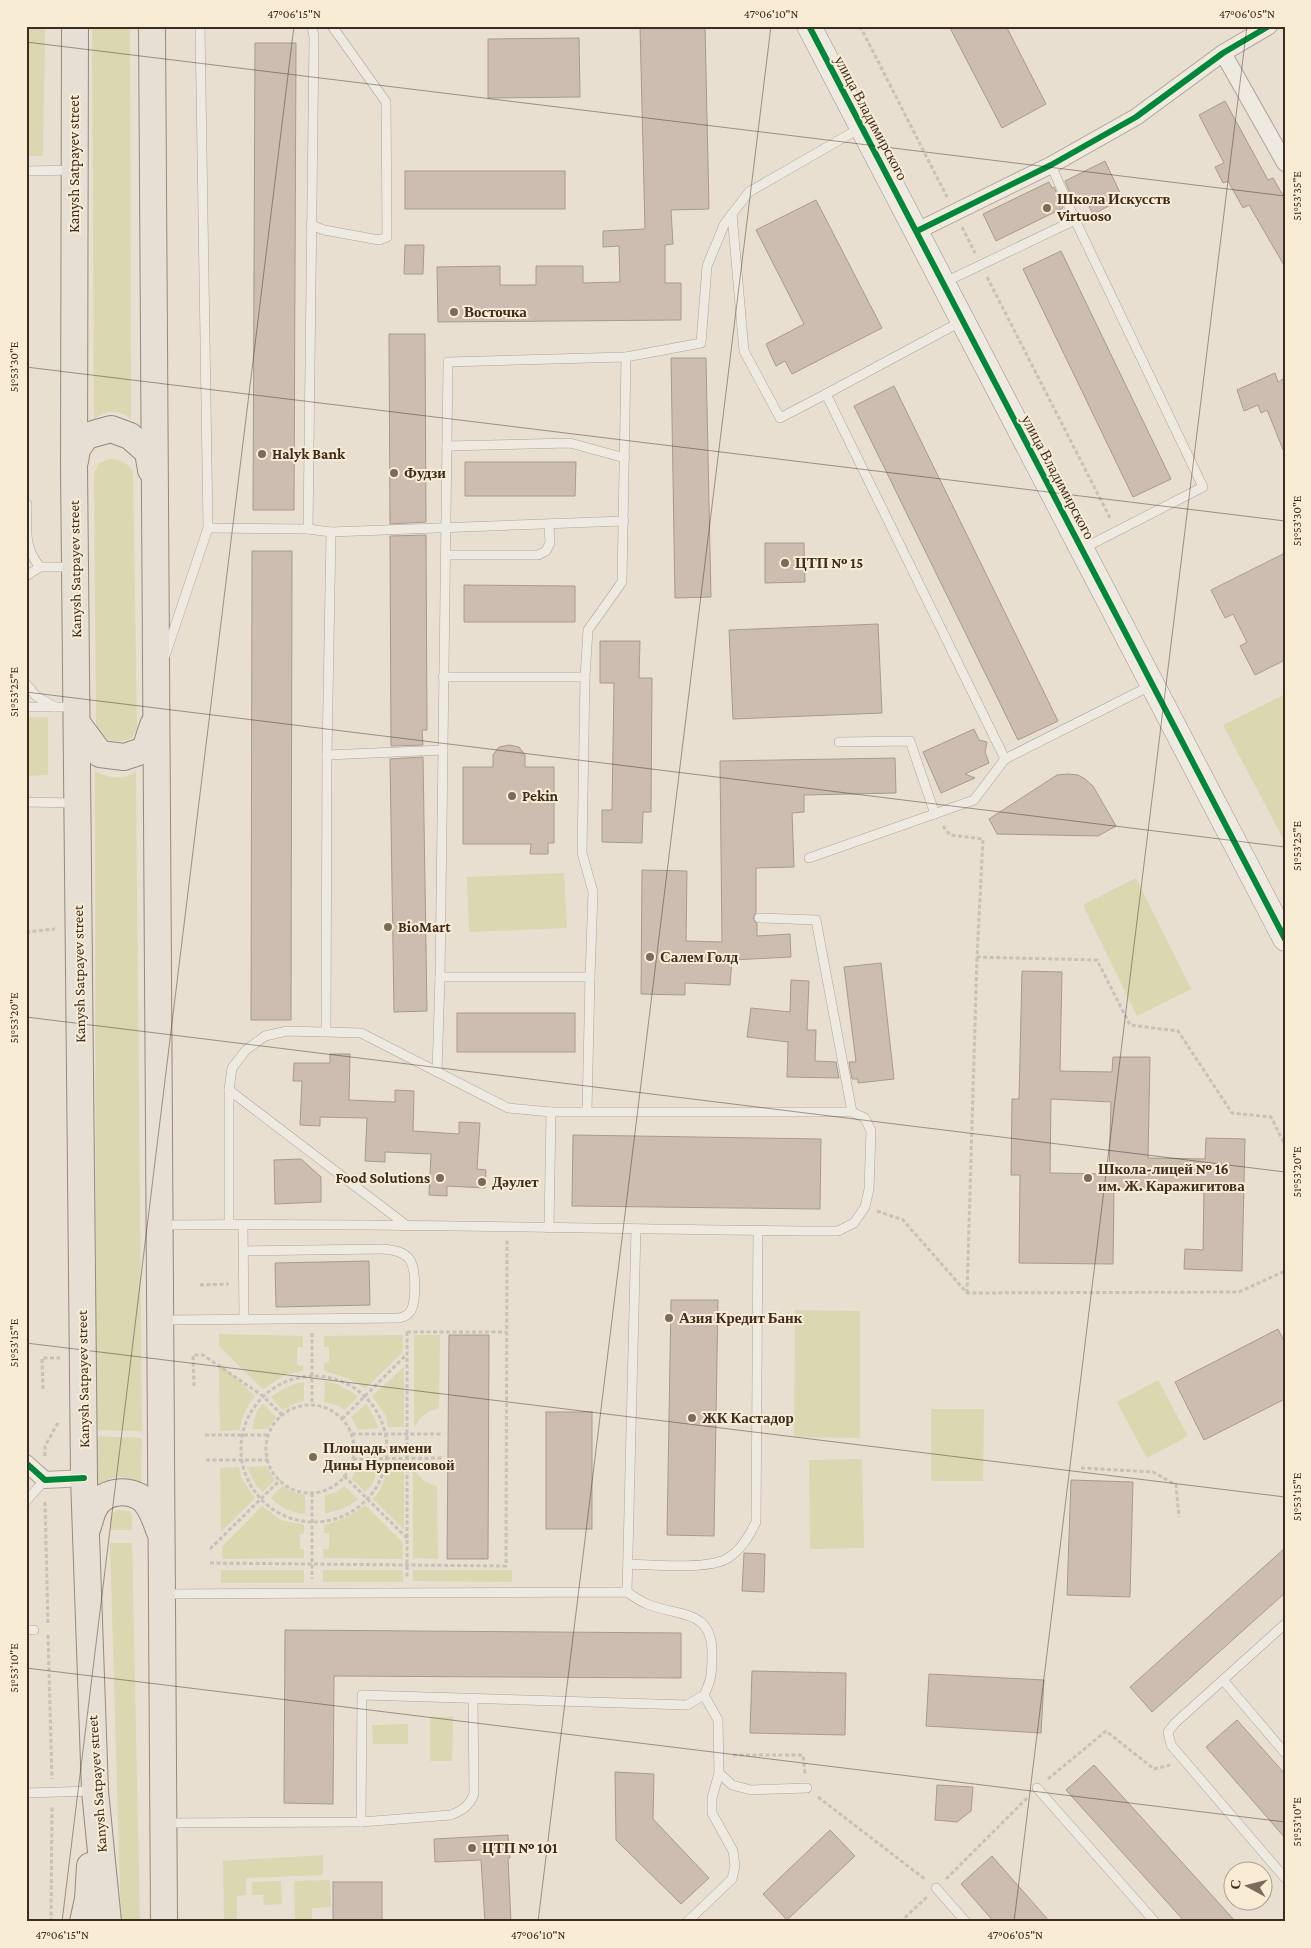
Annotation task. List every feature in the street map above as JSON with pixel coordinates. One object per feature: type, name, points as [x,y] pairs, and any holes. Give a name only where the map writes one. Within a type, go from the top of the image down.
[{"type":"main road","name":"Kanysh Satpayev street","points":[[75,26],[74,466],[76,567],[70,712],[77,803],[84,1478],[95,1791],[108,1922]]},
{"type":"main road","points":[[152,26],[163,1921]]},
{"type":"main road","points":[[74,466],[77,449],[86,436],[111,429],[130,436],[148,452],[154,486]]},
{"type":"main road","points":[[70,712],[100,754],[124,757],[145,750],[156,717]]},
{"type":"main road","points":[[86,1533],[95,1506],[105,1495],[123,1492],[140,1497],[150,1508],[160,1533]]},
{"type":"main road","points":[[83,1922],[88,1899],[95,1791]]},
{"type":"street","name":"улица Владимирского","points":[[809,26],[1285,939]]},
{"type":"street","points":[[917,231],[1051,165],[1136,117],[1223,52],[1269,26]]},
{"type":"street","points":[[1223,52],[1285,163]]},
{"type":"street","points":[[26,1463],[45,1480],[84,1478]]},
{"type":"lane","points":[[156,682],[208,528],[200,26]]},
{"type":"lane","points":[[308,529],[314,37],[312,26]]},
{"type":"lane","points":[[311,225],[324,230],[379,240],[387,237],[386,102],[332,26]]},
{"type":"lane","points":[[437,1072],[440,977],[448,362],[626,357],[700,343],[707,266],[724,224],[749,192],[862,127]]},
{"type":"lane","points":[[1051,165],[1075,220],[1202,487],[1081,549]]},
{"type":"lane","points":[[26,171],[74,170]]},
{"type":"lane","points":[[732,214],[744,351],[780,418],[962,321]]},
{"type":"lane","points":[[943,283],[1075,220]]},
{"type":"lane","points":[[587,1111],[593,892],[582,854],[585,677],[588,630],[622,582],[626,357]]},
{"type":"lane","points":[[826,394],[1005,759]]},
{"type":"lane","points":[[447,446],[570,443],[625,458]]},
{"type":"lane","points":[[27,504],[27,546],[32,558],[40,566]]},
{"type":"lane","points":[[208,528],[308,529],[331,532],[624,521]]},
{"type":"lane","points":[[446,555],[538,555],[546,551],[550,543],[549,524]]},
{"type":"lane","points":[[326,1031],[327,755],[331,532]]},
{"type":"lane","points":[[26,575],[40,566],[76,567]]},
{"type":"lane","points":[[444,677],[585,677]]},
{"type":"lane","points":[[26,684],[36,696],[70,712]]},
{"type":"lane","points":[[810,858],[974,800],[1005,759],[1152,685]]},
{"type":"lane","points":[[26,707],[70,712]]},
{"type":"lane","points":[[839,742],[910,741],[935,814]]},
{"type":"lane","points":[[327,755],[443,750]]},
{"type":"lane","points":[[26,802],[77,803]]},
{"type":"lane","points":[[759,918],[816,920],[852,1112]]},
{"type":"lane","points":[[440,977],[590,977]]},
{"type":"lane","points":[[159,1225],[406,1225],[636,1230],[838,1231],[854,1224],[865,1207],[869,1190],[871,1131],[865,1118],[852,1112],[551,1112],[508,1108],[361,1033],[288,1031],[265,1036],[246,1050],[232,1068],[229,1090],[230,1224]]},
{"type":"lane","points":[[229,1090],[406,1225]]},
{"type":"lane","points":[[549,1228],[551,1112]]},
{"type":"lane","points":[[244,1225],[244,1319]]},
{"type":"lane","points":[[627,1592],[636,1230]]},
{"type":"lane","points":[[628,1564],[706,1565],[727,1559],[745,1543],[756,1522],[758,1230]]},
{"type":"lane","points":[[159,1320],[399,1318],[409,1314],[414,1305],[414,1270],[410,1259],[399,1252],[382,1249],[244,1251]]},
{"type":"lane","points":[[26,1501],[45,1480]]},
{"type":"lane","points":[[162,1594],[627,1592],[647,1604],[688,1614],[707,1627],[712,1642],[712,1679],[704,1695],[687,1705],[362,1695],[361,1822]]},
{"type":"lane","points":[[1285,1624],[1175,1722],[1168,1732],[1171,1745],[1285,1878]]},
{"type":"lane","points":[[1223,1680],[1285,1752]]},
{"type":"lane","points":[[687,1922],[732,1879],[735,1866],[733,1851],[712,1813],[712,1798],[719,1773],[720,1741],[718,1720],[704,1695]]},
{"type":"lane","points":[[162,1823],[361,1822],[451,1815],[462,1811],[470,1803],[474,1794],[473,1699]]},
{"type":"lane","points":[[719,1773],[732,1785],[751,1790],[807,1788]]},
{"type":"lane","points":[[1037,1788],[1155,1922]]},
{"type":"lane","points":[[26,1793],[95,1791]]},
{"type":"lane","points":[[936,1888],[966,1922]]},
{"type":"path","points":[[935,814],[950,835],[983,839],[977,958],[967,1293]]},
{"type":"path","points":[[26,932],[56,929]]},
{"type":"path","points":[[977,958],[1097,960],[1130,1025],[1178,1031],[1232,1113],[1271,1117],[1285,1145]]},
{"type":"path","points":[[865,1207],[903,1220],[967,1293],[1239,1292],[1285,1271]]},
{"type":"path","points":[[210,1563],[506,1566],[507,1227]]},
{"type":"path","points":[[200,1285],[244,1284]]},
{"type":"path","points":[[406,1593],[408,1565],[407,1332]]},
{"type":"path","points":[[312,1333],[312,1405]]},
{"type":"path","points":[[342,1419],[407,1353]]},
{"type":"path","points":[[194,1386],[193,1355],[203,1354],[263,1396],[282,1415]]},
{"type":"path","points":[[42,1389],[42,1358],[61,1358]]},
{"type":"path","points":[[312,1375],[323,1376],[351,1385],[365,1396],[373,1405],[386,1434],[386,1459],[375,1488],[367,1499],[357,1508],[331,1520],[312,1522],[280,1514],[261,1500],[244,1472],[242,1460],[242,1435],[250,1412],[263,1396],[270,1390],[294,1378],[312,1375]]},
{"type":"path","points":[[301,1405],[312,1405],[328,1408],[342,1419],[352,1434],[354,1446],[353,1459],[350,1469],[336,1484],[320,1491],[312,1492],[290,1488],[272,1472],[268,1460],[267,1444],[272,1427],[282,1415],[288,1410],[301,1405]]},
{"type":"path","points":[[352,1434],[442,1434]]},
{"type":"path","points":[[205,1435],[269,1435]]},
{"type":"path","points":[[353,1459],[442,1458]]},
{"type":"path","points":[[206,1460],[268,1460]]},
{"type":"path","points":[[1081,1468],[1153,1472],[1176,1485],[1179,1517]]},
{"type":"path","points":[[344,1476],[408,1539]]},
{"type":"path","points":[[45,1480],[52,1792],[51,1922]]},
{"type":"path","points":[[210,1548],[280,1480]]},
{"type":"path","points":[[312,1492],[312,1593]]},
{"type":"path","points":[[720,1741],[728,1744],[729,1754],[803,1755],[807,1788],[936,1888]]},
{"type":"shaded area","points":[[26,26],[45,26],[43,156],[26,156]]},
{"type":"shaded area","points":[[92,26],[130,26],[131,419],[122,413],[108,412],[94,420]]},
{"type":"shaded area","points":[[109,459],[123,462],[133,472],[137,729],[132,738],[121,741],[108,739],[96,727],[94,473],[99,463]]},
{"type":"shaded area","points":[[1285,694],[1285,842],[1223,725]]},
{"type":"shaded area","points":[[48,717],[48,775],[26,776],[26,718]]},
{"type":"shaded area","points":[[95,771],[116,778],[136,772],[142,1431],[96,1430]]},
{"type":"shaded area","points":[[564,873],[567,928],[469,932],[467,877]]},
{"type":"shaded area","points":[[1136,878],[1191,989],[1137,1016],[1083,905]]},
{"type":"shaded area","points":[[795,1310],[860,1311],[860,1438],[794,1437]]},
{"type":"shaded area","points":[[219,1334],[303,1336],[303,1347],[297,1347],[297,1365],[303,1366],[303,1371],[287,1374],[263,1389],[219,1346]]},
{"type":"shaded area","points":[[403,1335],[403,1352],[365,1389],[346,1378],[324,1371],[324,1363],[329,1362],[329,1347],[324,1347],[324,1336]]},
{"type":"shaded area","points":[[414,1335],[440,1335],[439,1408],[425,1414],[414,1427]]},
{"type":"shaded area","points":[[219,1363],[255,1396],[245,1412],[240,1430],[220,1431]]},
{"type":"shaded area","points":[[404,1367],[404,1427],[388,1427],[386,1416],[372,1396]]},
{"type":"shaded area","points":[[1158,1380],[1188,1436],[1147,1458],[1117,1402]]},
{"type":"shaded area","points":[[325,1381],[337,1384],[358,1396],[345,1410],[324,1402]]},
{"type":"shaded area","points":[[304,1382],[304,1401],[283,1410],[271,1397],[287,1387]]},
{"type":"shaded area","points":[[263,1404],[276,1417],[268,1429],[252,1429],[257,1410]]},
{"type":"shaded area","points":[[366,1404],[378,1428],[358,1430],[351,1417]]},
{"type":"shaded area","points":[[931,1409],[984,1409],[983,1481],[931,1481]]},
{"type":"shaded area","points":[[96,1436],[142,1438],[141,1485],[135,1481],[118,1477],[107,1480],[96,1487]]},
{"type":"shaded area","points":[[862,1459],[864,1548],[810,1549],[809,1460]]},
{"type":"shaded area","points":[[267,1466],[275,1480],[263,1492],[256,1485],[247,1467]]},
{"type":"shaded area","points":[[239,1467],[242,1479],[255,1498],[221,1532],[220,1468]]},
{"type":"shaded area","points":[[357,1467],[378,1468],[372,1485],[365,1492],[352,1479]]},
{"type":"shaded area","points":[[388,1467],[404,1467],[404,1530],[373,1499],[380,1490]]},
{"type":"shaded area","points":[[413,1467],[423,1480],[437,1486],[438,1559],[413,1558]]},
{"type":"shaded area","points":[[282,1486],[293,1492],[305,1495],[305,1514],[286,1509],[271,1498]]},
{"type":"shaded area","points":[[344,1486],[358,1499],[343,1508],[325,1513],[325,1495],[335,1493]]},
{"type":"shaded area","points":[[365,1505],[403,1543],[403,1559],[324,1558],[323,1549],[329,1549],[329,1533],[324,1533],[324,1525],[346,1517]]},
{"type":"shaded area","points":[[262,1506],[281,1520],[304,1525],[304,1534],[300,1534],[300,1549],[304,1549],[304,1558],[222,1559],[222,1547]]},
{"type":"shaded area","points":[[118,1510],[129,1511],[132,1515],[132,1530],[110,1530],[112,1516]]},
{"type":"shaded area","points":[[110,1543],[132,1543],[140,1922],[121,1922]]},
{"type":"shaded area","points":[[221,1570],[304,1570],[304,1583],[221,1583]]},
{"type":"shaded area","points":[[323,1570],[403,1570],[403,1582],[323,1582]]},
{"type":"shaded area","points":[[413,1570],[512,1570],[512,1582],[413,1581]]},
{"type":"shaded area","points":[[430,1717],[453,1717],[452,1761],[430,1761]]},
{"type":"shaded area","points":[[408,1724],[408,1744],[373,1744],[372,1725]]},
{"type":"shaded area","points":[[323,1855],[323,1875],[246,1878],[246,1895],[237,1896],[237,1922],[224,1922],[223,1861]]},
{"type":"shaded area","points":[[330,1880],[331,1907],[312,1908],[312,1922],[295,1922],[294,1881]]},
{"type":"shaded area","points":[[281,1881],[282,1904],[264,1905],[263,1895],[252,1895],[252,1882]]},
{"type":"building","points":[[640,26],[705,26],[709,209],[671,210],[673,244],[665,245],[665,283],[681,283],[681,320],[438,322],[437,267],[500,266],[500,285],[536,285],[536,266],[583,266],[583,283],[620,282],[619,246],[603,247],[603,231],[645,229]]},
{"type":"building","points":[[949,26],[1006,26],[1046,104],[1002,128]]},
{"type":"building","points":[[579,38],[580,97],[488,98],[488,39]]},
{"type":"building","points":[[255,43],[296,43],[294,510],[253,510]]},
{"type":"building","points":[[1225,101],[1268,180],[1273,178],[1285,199],[1285,267],[1249,205],[1243,208],[1228,181],[1223,183],[1215,167],[1224,163],[1199,115]]},
{"type":"building","points":[[1105,161],[1123,199],[1093,214],[1085,198],[1074,203],[1065,181]]},
{"type":"building","points":[[405,171],[565,171],[565,209],[405,209]]},
{"type":"building","points":[[1049,182],[1052,188],[1054,187],[1063,208],[996,241],[983,214]]},
{"type":"building","points":[[816,200],[882,328],[792,374],[785,361],[776,366],[766,344],[804,324],[756,230]]},
{"type":"building","points":[[405,245],[424,245],[423,274],[404,274]]},
{"type":"building","points":[[1061,251],[1171,479],[1133,497],[1023,269]]},
{"type":"building","points":[[389,334],[425,334],[426,522],[390,524]]},
{"type":"building","points":[[671,358],[706,358],[711,597],[675,598]]},
{"type":"building","points":[[1275,373],[1278,382],[1285,378],[1284,452],[1267,410],[1261,413],[1258,405],[1244,411],[1237,390]]},
{"type":"building","points":[[894,386],[1058,721],[1018,740],[854,406]]},
{"type":"building","points":[[465,462],[576,462],[575,496],[465,496]]},
{"type":"building","points":[[426,535],[427,730],[422,730],[423,745],[391,746],[390,536]]},
{"type":"building","name":"ЦТП № 15","points":[[765,543],[804,543],[805,582],[765,583]]},
{"type":"building","points":[[252,551],[292,551],[291,1020],[251,1020]]},
{"type":"building","points":[[1285,553],[1285,660],[1255,675],[1240,646],[1247,642],[1233,614],[1225,618],[1211,590]]},
{"type":"building","points":[[464,585],[575,586],[575,622],[464,622]]},
{"type":"building","points":[[878,624],[882,713],[733,719],[729,630]]},
{"type":"building","points":[[600,641],[640,641],[639,678],[652,678],[651,812],[643,812],[642,843],[602,842],[602,810],[612,810],[614,683],[600,683]]},
{"type":"building","points":[[974,729],[979,740],[987,742],[985,752],[989,763],[965,774],[975,778],[941,793],[923,752]]},
{"type":"building","points":[[509,745],[519,747],[525,755],[525,767],[554,767],[554,843],[548,843],[548,854],[530,854],[531,844],[463,844],[463,767],[493,767],[493,755],[499,747]]},
{"type":"building","points":[[423,757],[427,1011],[394,1012],[390,759]]},
{"type":"building","points":[[895,758],[896,793],[804,795],[804,812],[792,813],[794,867],[756,868],[756,912],[753,918],[757,924],[757,936],[790,934],[791,957],[732,960],[730,985],[685,983],[685,995],[641,994],[642,870],[687,871],[686,941],[722,942],[720,761]]},
{"type":"building","points":[[1057,775],[1078,775],[1093,786],[1116,826],[1098,836],[997,834],[989,819]]},
{"type":"building","points":[[881,963],[894,1079],[858,1083],[858,1079],[852,1079],[849,1062],[856,1062],[844,967]]},
{"type":"building","name":"Школа-лицей № 16 им. Ж. Каражигитова","points":[[1022,971],[1062,972],[1060,1071],[1112,1072],[1113,1057],[1150,1057],[1148,1158],[1205,1159],[1206,1138],[1245,1139],[1242,1271],[1184,1269],[1185,1249],[1203,1250],[1204,1188],[1114,1187],[1113,1264],[1019,1263],[1020,1175],[1011,1175],[1012,1099],[1019,1099]],"holes":[[[1051,1099],[1111,1102],[1109,1174],[1050,1173]]]},
{"type":"building","points":[[791,980],[809,981],[807,1030],[816,1030],[815,1061],[836,1062],[839,1078],[787,1077],[788,1042],[747,1037],[751,1008],[790,1012]]},
{"type":"building","points":[[457,1013],[575,1013],[575,1052],[457,1052]]},
{"type":"building","points":[[330,1054],[350,1054],[349,1100],[395,1102],[395,1090],[414,1091],[413,1131],[459,1134],[459,1122],[480,1123],[477,1169],[486,1170],[485,1188],[447,1186],[447,1196],[429,1195],[431,1154],[385,1152],[385,1162],[365,1161],[367,1118],[320,1117],[320,1126],[300,1125],[302,1081],[293,1081],[294,1063],[330,1063]]},
{"type":"building","points":[[573,1135],[821,1139],[820,1209],[572,1206]]},
{"type":"building","points":[[301,1159],[321,1177],[321,1202],[275,1204],[274,1160]]},
{"type":"building","points":[[369,1261],[370,1305],[276,1307],[275,1263]]},
{"type":"building","name":"ЖК Кастадор","points":[[671,1300],[718,1300],[714,1536],[667,1535]]},
{"type":"building","points":[[1278,1329],[1285,1343],[1285,1399],[1204,1440],[1175,1382]]},
{"type":"building","points":[[449,1335],[489,1335],[488,1559],[447,1559]]},
{"type":"building","points":[[546,1412],[592,1412],[592,1529],[546,1529]]},
{"type":"building","points":[[1071,1480],[1133,1482],[1130,1597],[1067,1595]]},
{"type":"building","points":[[1285,1548],[1285,1593],[1152,1712],[1130,1687]]},
{"type":"building","points":[[744,1553],[765,1554],[764,1592],[742,1591]]},
{"type":"building","points":[[285,1630],[681,1633],[681,1678],[334,1676],[333,1804],[284,1803]]},
{"type":"building","points":[[752,1671],[846,1673],[845,1735],[750,1733]]},
{"type":"building","points":[[929,1674],[1044,1680],[1041,1733],[926,1726]]},
{"type":"building","points":[[1237,1720],[1285,1774],[1285,1838],[1206,1747]]},
{"type":"building","points":[[1094,1765],[1236,1922],[1185,1922],[1066,1790]]},
{"type":"building","points":[[615,1772],[654,1774],[653,1819],[709,1878],[681,1904],[616,1840]]},
{"type":"building","points":[[937,1785],[973,1787],[971,1811],[957,1822],[935,1820]]},
{"type":"building","points":[[830,1830],[855,1856],[787,1920],[763,1894]]},
{"type":"building","points":[[508,1835],[511,1922],[485,1922],[481,1860],[435,1862],[434,1839]]},
{"type":"building","points":[[992,1856],[1050,1922],[994,1922],[961,1884]]},
{"type":"building","points":[[333,1882],[382,1882],[382,1922],[333,1922]]},
{"type":"cycle path","points":[[809,26],[1285,939]]},
{"type":"cycle path","points":[[917,231],[1051,165],[1136,117],[1223,53],[1269,26]]},
{"type":"cycle path","points":[[26,1463],[45,1480],[84,1478]]},
{"type":"place","name":"Школа Искусств Virtuoso","points":[[1047,208]]},
{"type":"place","name":"Восточка","points":[[454,312]]},
{"type":"place","name":"Halyk Bank","points":[[262,454]]},
{"type":"place","name":"Фудзи","points":[[394,473]]},
{"type":"place","name":"ЦТП № 15","points":[[785,563]]},
{"type":"place","name":"Pekin","points":[[512,796]]},
{"type":"place","name":"BioMart","points":[[388,927]]},
{"type":"place","name":"Салем Голд","points":[[650,957]]},
{"type":"place","name":"Food Solutions","points":[[440,1178]]},
{"type":"place","name":"Школа-лицей № 16 им. Ж. Каражигитова","points":[[1088,1178]]},
{"type":"place","name":"Дәулет","points":[[482,1182]]},
{"type":"place","name":"Азия Кредит Банк","points":[[669,1318]]},
{"type":"place","name":"ЖК Кастадор","points":[[692,1418]]},
{"type":"place","name":"Площадь имени Дины Нурпеисовой","points":[[313,1457]]},
{"type":"place","name":"ЦТП № 101","points":[[472,1848]]}]
